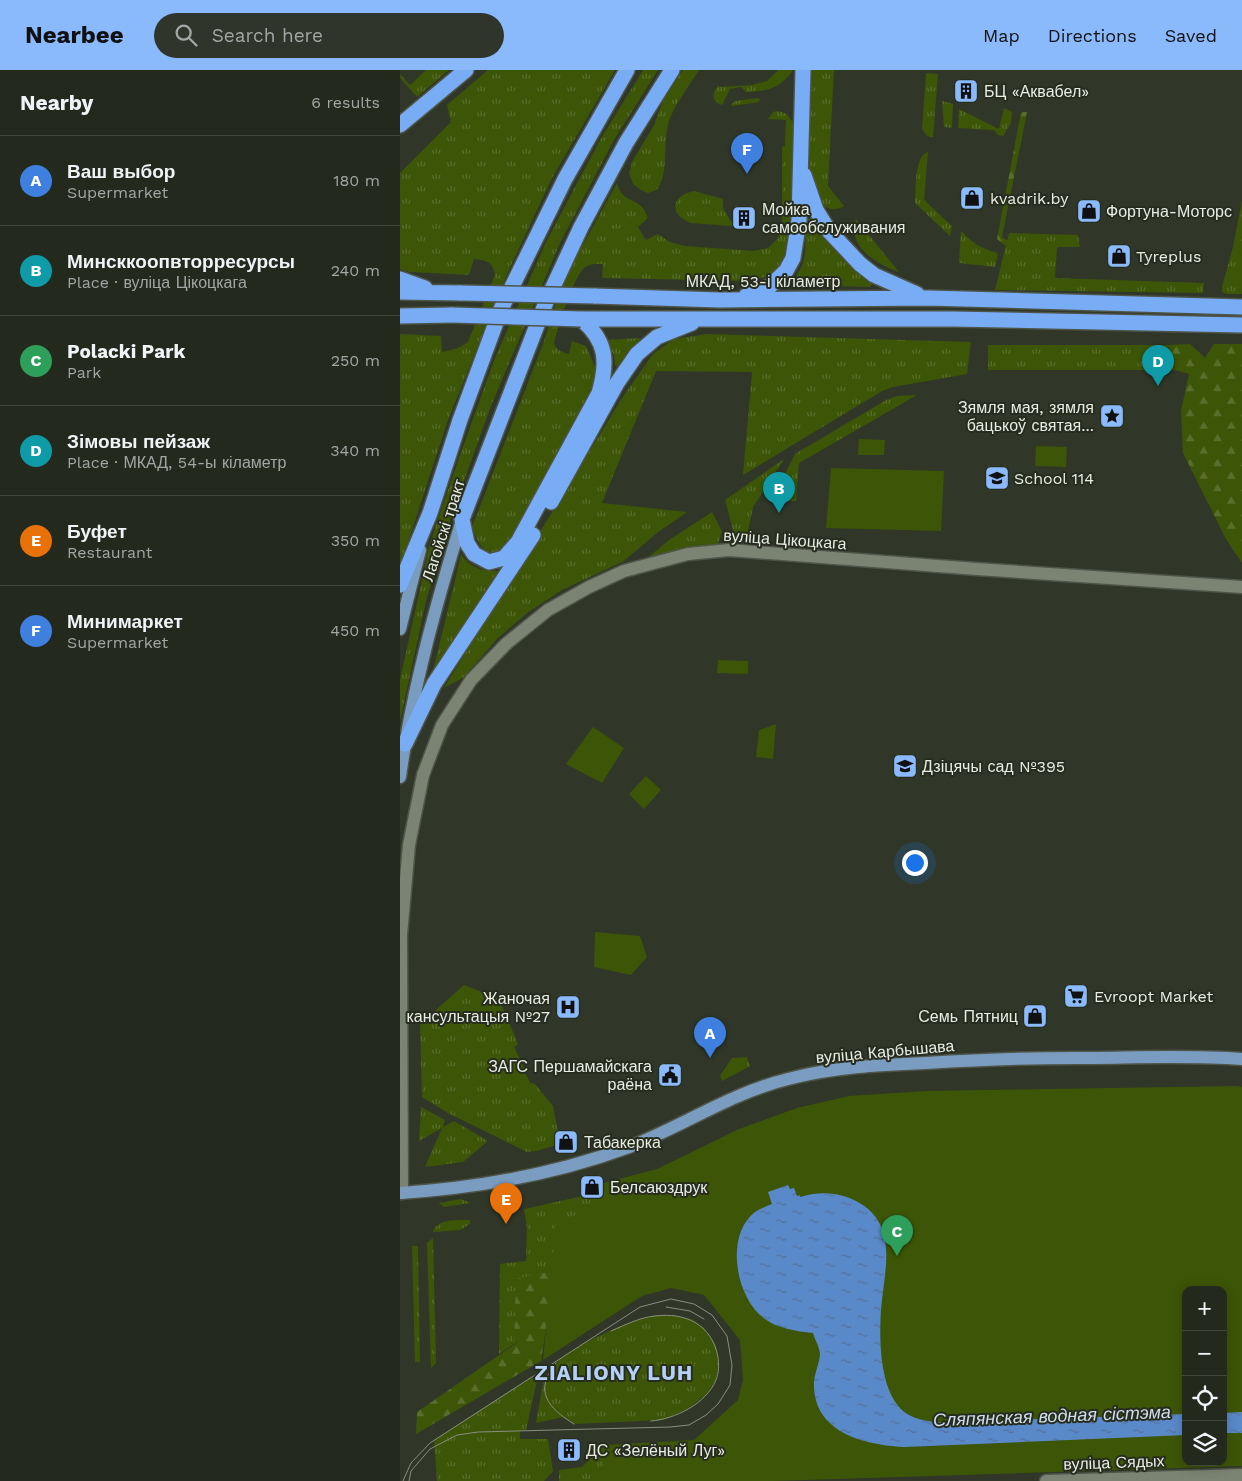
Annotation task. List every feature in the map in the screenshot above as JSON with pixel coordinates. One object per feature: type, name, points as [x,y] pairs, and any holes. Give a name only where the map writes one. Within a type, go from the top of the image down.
[{"type":"highway","points":[[400,125],[466,70]]},
{"type":"highway","name":"Лагойскі тракт","points":[[430,513],[460,420],[501,309],[565,179],[627,70]]},
{"type":"highway","name":"Лагойскі тракт","points":[[462,519],[546,302],[581,227],[626,144],[672,70]]},
{"type":"highway","points":[[720,300],[746,296],[768,287],[786,271],[794,258],[799,220],[803,70]]},
{"type":"highway","points":[[800,156],[807,186],[816,210],[829,231],[860,264],[874,274],[907,291],[928,298]]},
{"type":"highway","points":[[400,279],[441,293]]},
{"type":"highway","name":"МКАД, 53-і кіламетр","points":[[400,292],[720,300],[928,298],[1242,307]]},
{"type":"highway","points":[[404,317],[452,315],[700,320],[952,319],[1242,325]]},
{"type":"highway","points":[[462,519],[468,543],[474,554],[489,562],[504,558],[518,542],[600,392],[606,363],[603,350],[595,334],[581,319]]},
{"type":"highway","points":[[405,744],[434,684],[527,547],[617,383],[637,354],[658,337],[700,320]]},
{"type":"highway","points":[[400,586],[430,513]]},
{"type":"main road","name":"Лагойскі тракт","points":[[400,629],[430,513]]},
{"type":"main road","name":"Лагойскі тракт","points":[[400,777],[418,682],[462,519]]},
{"type":"main road","name":"вуліца Карбышава","points":[[401,1193],[482,1184],[530,1176],[594,1158],[652,1137],[708,1109],[762,1086],[820,1072],[881,1064],[1021,1058],[1242,1059]]},
{"type":"street","name":"вуліца Цікоцкага","points":[[401,1193],[401,935],[409,845],[423,775],[442,725],[471,680],[507,643],[548,610],[589,587],[624,571],[688,554],[730,550],[977,569],[1242,586]]},
{"type":"street","name":"вуліца Сядых","points":[[1046,1481],[1242,1474]]},
{"type":"green space","points":[[426,70],[449,70],[417,97],[400,78],[400,74],[410,85]]},
{"type":"green space","points":[[488,70],[615,70],[552,178],[507,274],[448,420],[400,567],[400,334],[441,336],[442,352],[458,348],[468,342],[495,275],[490,264],[474,259],[469,275],[410,272],[400,269],[400,173],[451,122],[447,105]]},
{"type":"green space","points":[[643,70],[658,70],[614,140],[560,243],[491,406],[451,517],[426,601],[400,721],[400,680],[430,543],[495,358],[546,242],[600,140]]},
{"type":"green space","points":[[683,70],[699,70],[678,102],[669,121],[665,165],[661,182],[657,190],[648,193],[633,184],[629,173],[632,162],[654,125],[663,101]]},
{"type":"green space","points":[[778,70],[793,70],[773,88],[746,92],[741,87],[730,89],[722,105],[717,103],[713,97],[718,86],[752,85],[767,81]]},
{"type":"green space","points":[[811,70],[834,70],[828,186],[844,206],[836,209],[823,205],[818,199],[809,175]]},
{"type":"green space","points":[[926,73],[938,74],[933,137],[927,136],[922,129]]},
{"type":"green space","points":[[760,99],[759,102],[731,105],[735,101]]},
{"type":"green space","points":[[942,101],[953,104],[952,128],[944,127]]},
{"type":"green space","points":[[1004,108],[1012,112],[1011,123],[1003,136],[998,135],[994,130],[958,128],[959,109],[999,129]]},
{"type":"green space","points":[[778,111],[787,114],[793,123],[790,235],[783,259],[776,270],[765,277],[751,281],[602,278],[603,264],[586,266],[575,282],[562,315],[554,343],[558,349],[569,354],[572,341],[586,346],[596,369],[593,386],[580,418],[513,541],[499,551],[493,552],[483,548],[475,536],[472,527],[543,344],[564,279],[617,183],[624,196],[638,204],[645,211],[648,218],[638,227],[646,240],[658,234],[670,242],[685,246],[754,251],[768,248],[778,238],[782,225],[782,147],[785,146],[786,120],[768,119],[773,112]]},
{"type":"green space","points":[[1021,112],[1027,112],[1002,237],[1008,241],[1006,246],[997,239]]},
{"type":"green space","points":[[928,152],[924,200],[952,226],[950,236],[915,203],[918,166],[923,155]]},
{"type":"green space","points":[[694,191],[723,199],[723,208],[730,220],[744,227],[691,223],[684,220],[676,211],[675,206],[680,197]]},
{"type":"green space","points":[[1242,201],[1242,255],[1233,247]]},
{"type":"green space","points":[[810,218],[838,254],[873,283],[870,287],[799,285],[796,277],[804,258],[806,241],[805,219]]},
{"type":"green space","points":[[856,219],[899,272],[873,259],[860,246],[854,229]]},
{"type":"green space","points":[[961,231],[978,245],[998,253],[995,267],[959,263]]},
{"type":"green space","points":[[1009,233],[1078,235],[1080,247],[1057,247],[1055,278],[1204,283],[1203,293],[995,290]]},
{"type":"green space","points":[[1233,247],[1242,255],[1242,294],[1222,292]]},
{"type":"green space","points":[[707,334],[971,342],[967,374],[893,387],[882,391],[743,475],[752,372],[656,371],[602,503],[687,512],[658,532],[624,561],[562,590],[527,613],[498,638],[464,677],[444,688],[624,395],[653,354],[674,339]]},
{"type":"green space","points":[[640,338],[641,342],[627,353],[617,367],[614,355],[606,340]]},
{"type":"green space","points":[[1190,344],[1205,358],[1214,344],[1242,344],[1242,563],[1226,539],[1183,453],[1181,411],[1189,374],[1175,370],[1168,345]]},
{"type":"green space","points":[[988,345],[1168,345],[1175,370],[988,370]]},
{"type":"green space","points":[[917,395],[799,463],[796,501],[772,500],[795,454],[886,400],[897,396]]},
{"type":"green space","points":[[859,439],[885,440],[884,455],[858,455]]},
{"type":"green space","points":[[1036,446],[1067,447],[1066,467],[1035,466]]},
{"type":"green space","points":[[784,459],[753,507],[746,541],[736,541],[725,500]]},
{"type":"green space","points":[[831,468],[944,471],[941,531],[826,528]]},
{"type":"green space","points":[[712,512],[722,531],[717,547],[644,561],[669,540]]},
{"type":"green space","points":[[461,555],[468,563],[477,568],[487,571],[498,571],[433,671]]},
{"type":"green space","points":[[718,660],[748,661],[748,674],[717,673]]},
{"type":"green space","points":[[776,724],[773,759],[756,757],[759,730]]},
{"type":"green space","points":[[593,727],[624,748],[602,783],[566,764]]},
{"type":"green space","points":[[646,776],[661,790],[644,809],[629,794]]},
{"type":"green space","points":[[595,932],[640,936],[647,957],[631,975],[594,967]]},
{"type":"green space","points":[[464,985],[499,999],[518,1044],[505,1054],[525,1087],[530,1083],[535,1084],[553,1106],[560,1144],[527,1152],[448,1113],[422,1097],[420,1024]]},
{"type":"green space","points":[[514,1046],[530,1083],[526,1087],[505,1072],[505,1054]]},
{"type":"green space","points":[[747,1057],[750,1066],[722,1081],[720,1076],[732,1058]]},
{"type":"green space","points":[[1242,1087],[1242,1466],[773,1481],[604,1481],[604,1445],[694,1440],[738,1400],[743,1380],[740,1340],[704,1295],[671,1288],[642,1296],[543,1360],[556,1224],[602,1203],[600,1184],[657,1169],[739,1129],[797,1108],[849,1096],[926,1091]]},
{"type":"green space","points":[[421,1107],[445,1120],[443,1127],[454,1121],[488,1141],[463,1162],[425,1167],[442,1128],[419,1141]]},
{"type":"green space","points":[[601,1192],[602,1202],[547,1322],[499,1354],[500,1264],[526,1261],[527,1228],[524,1209]]},
{"type":"green space","points":[[461,1199],[470,1203],[444,1207],[439,1203]]},
{"type":"green space","points":[[470,1220],[470,1224],[460,1230],[433,1232],[435,1227],[443,1222]]},
{"type":"green space","points":[[433,1238],[436,1363],[431,1368],[427,1243]]},
{"type":"green space","points":[[412,1246],[418,1246],[420,1362],[415,1362]]},
{"type":"green space","points":[[552,1271],[541,1361],[416,1434],[417,1412],[521,1340],[514,1344],[516,1279]]},
{"type":"green space","points":[[673,1315],[691,1319],[704,1328],[716,1346],[719,1365],[716,1380],[707,1394],[688,1409],[663,1420],[574,1424],[563,1417],[536,1423],[544,1377],[548,1377],[558,1361],[590,1341],[632,1322],[654,1316]]},
{"type":"green space","points":[[539,1372],[526,1430],[520,1431],[520,1439],[548,1439],[553,1471],[544,1481],[437,1481],[434,1440]]},
{"type":"green space","points":[[604,1445],[604,1481],[559,1481],[559,1470],[582,1467]]},
{"type":"water","name":"Сляпянская водная сістэма","points":[[788,1185],[790,1189],[794,1188],[797,1196],[800,1195],[800,1197],[828,1193],[843,1196],[856,1201],[870,1211],[879,1222],[884,1235],[886,1249],[880,1322],[883,1367],[886,1382],[892,1396],[899,1407],[909,1415],[934,1422],[950,1422],[1182,1414],[1182,1435],[904,1447],[872,1443],[857,1439],[843,1432],[831,1424],[821,1413],[816,1399],[814,1382],[820,1355],[813,1333],[782,1327],[765,1319],[755,1310],[741,1283],[737,1251],[739,1236],[745,1223],[755,1212],[772,1204],[768,1192]]},
{"type":"water","points":[[1242,1412],[1242,1433],[1227,1433],[1227,1413]]},
{"type":"tram line","points":[[403,1481],[411,1463],[430,1443],[640,1307],[671,1299],[694,1304],[712,1315],[727,1336],[732,1365],[730,1385],[718,1404],[706,1415],[689,1425],[478,1432],[457,1435],[430,1449],[411,1471],[409,1481]]},
{"type":"tram line","points":[[666,1307],[690,1311],[704,1319]]},
{"type":"tram line","points":[[611,1331],[650,1317],[677,1316],[696,1323],[704,1329],[715,1346],[718,1374],[711,1389],[689,1409],[670,1417],[651,1421]]},
{"type":"tram line","points":[[556,1363],[545,1382],[547,1398],[557,1412],[574,1424]]},
{"type":"place","name":"БЦ «Аквабел»","points":[[966,91]]},
{"type":"place","name":"Минимаркет","points":[[747,174]]},
{"type":"place","name":"kvadrik.by","points":[[972,198]]},
{"type":"place","name":"Фортуна-Моторс","points":[[1089,211]]},
{"type":"place","name":"Мойка самообслуживания","points":[[744,218]]},
{"type":"place","name":"Tyreplus","points":[[1119,256]]},
{"type":"place","name":"Зімовы пейзаж","points":[[1158,386]]},
{"type":"place","name":"Зямля мая, зямля бацькоў святая...","points":[[1112,416]]},
{"type":"place","name":"School 114","points":[[997,478]]},
{"type":"place","name":"Минсккоопвторресурсы","points":[[779,513]]},
{"type":"place","name":"Дзіцячы сад №395","points":[[905,766]]},
{"type":"place","name":"Evroopt Market","points":[[1076,996]]},
{"type":"place","name":"Жаночая кансультацыя №27","points":[[568,1007]]},
{"type":"place","name":"Семь Пятниц","points":[[1035,1016]]},
{"type":"place","name":"Ваш выбор","points":[[710,1058]]},
{"type":"place","name":"ЗАГС Першамайскага раёна","points":[[670,1075]]},
{"type":"place","name":"Табакерка","points":[[566,1142]]},
{"type":"place","name":"Белсаюздрук","points":[[592,1187]]},
{"type":"place","name":"Буфет","points":[[506,1224]]},
{"type":"place","name":"Polacki Park","points":[[897,1256]]},
{"type":"place","name":"ДС «Зелёный Луг»","points":[[569,1450]]},
{"type":"district","name":"ZIALIONY LUH","points":[[614,1373]]}]
